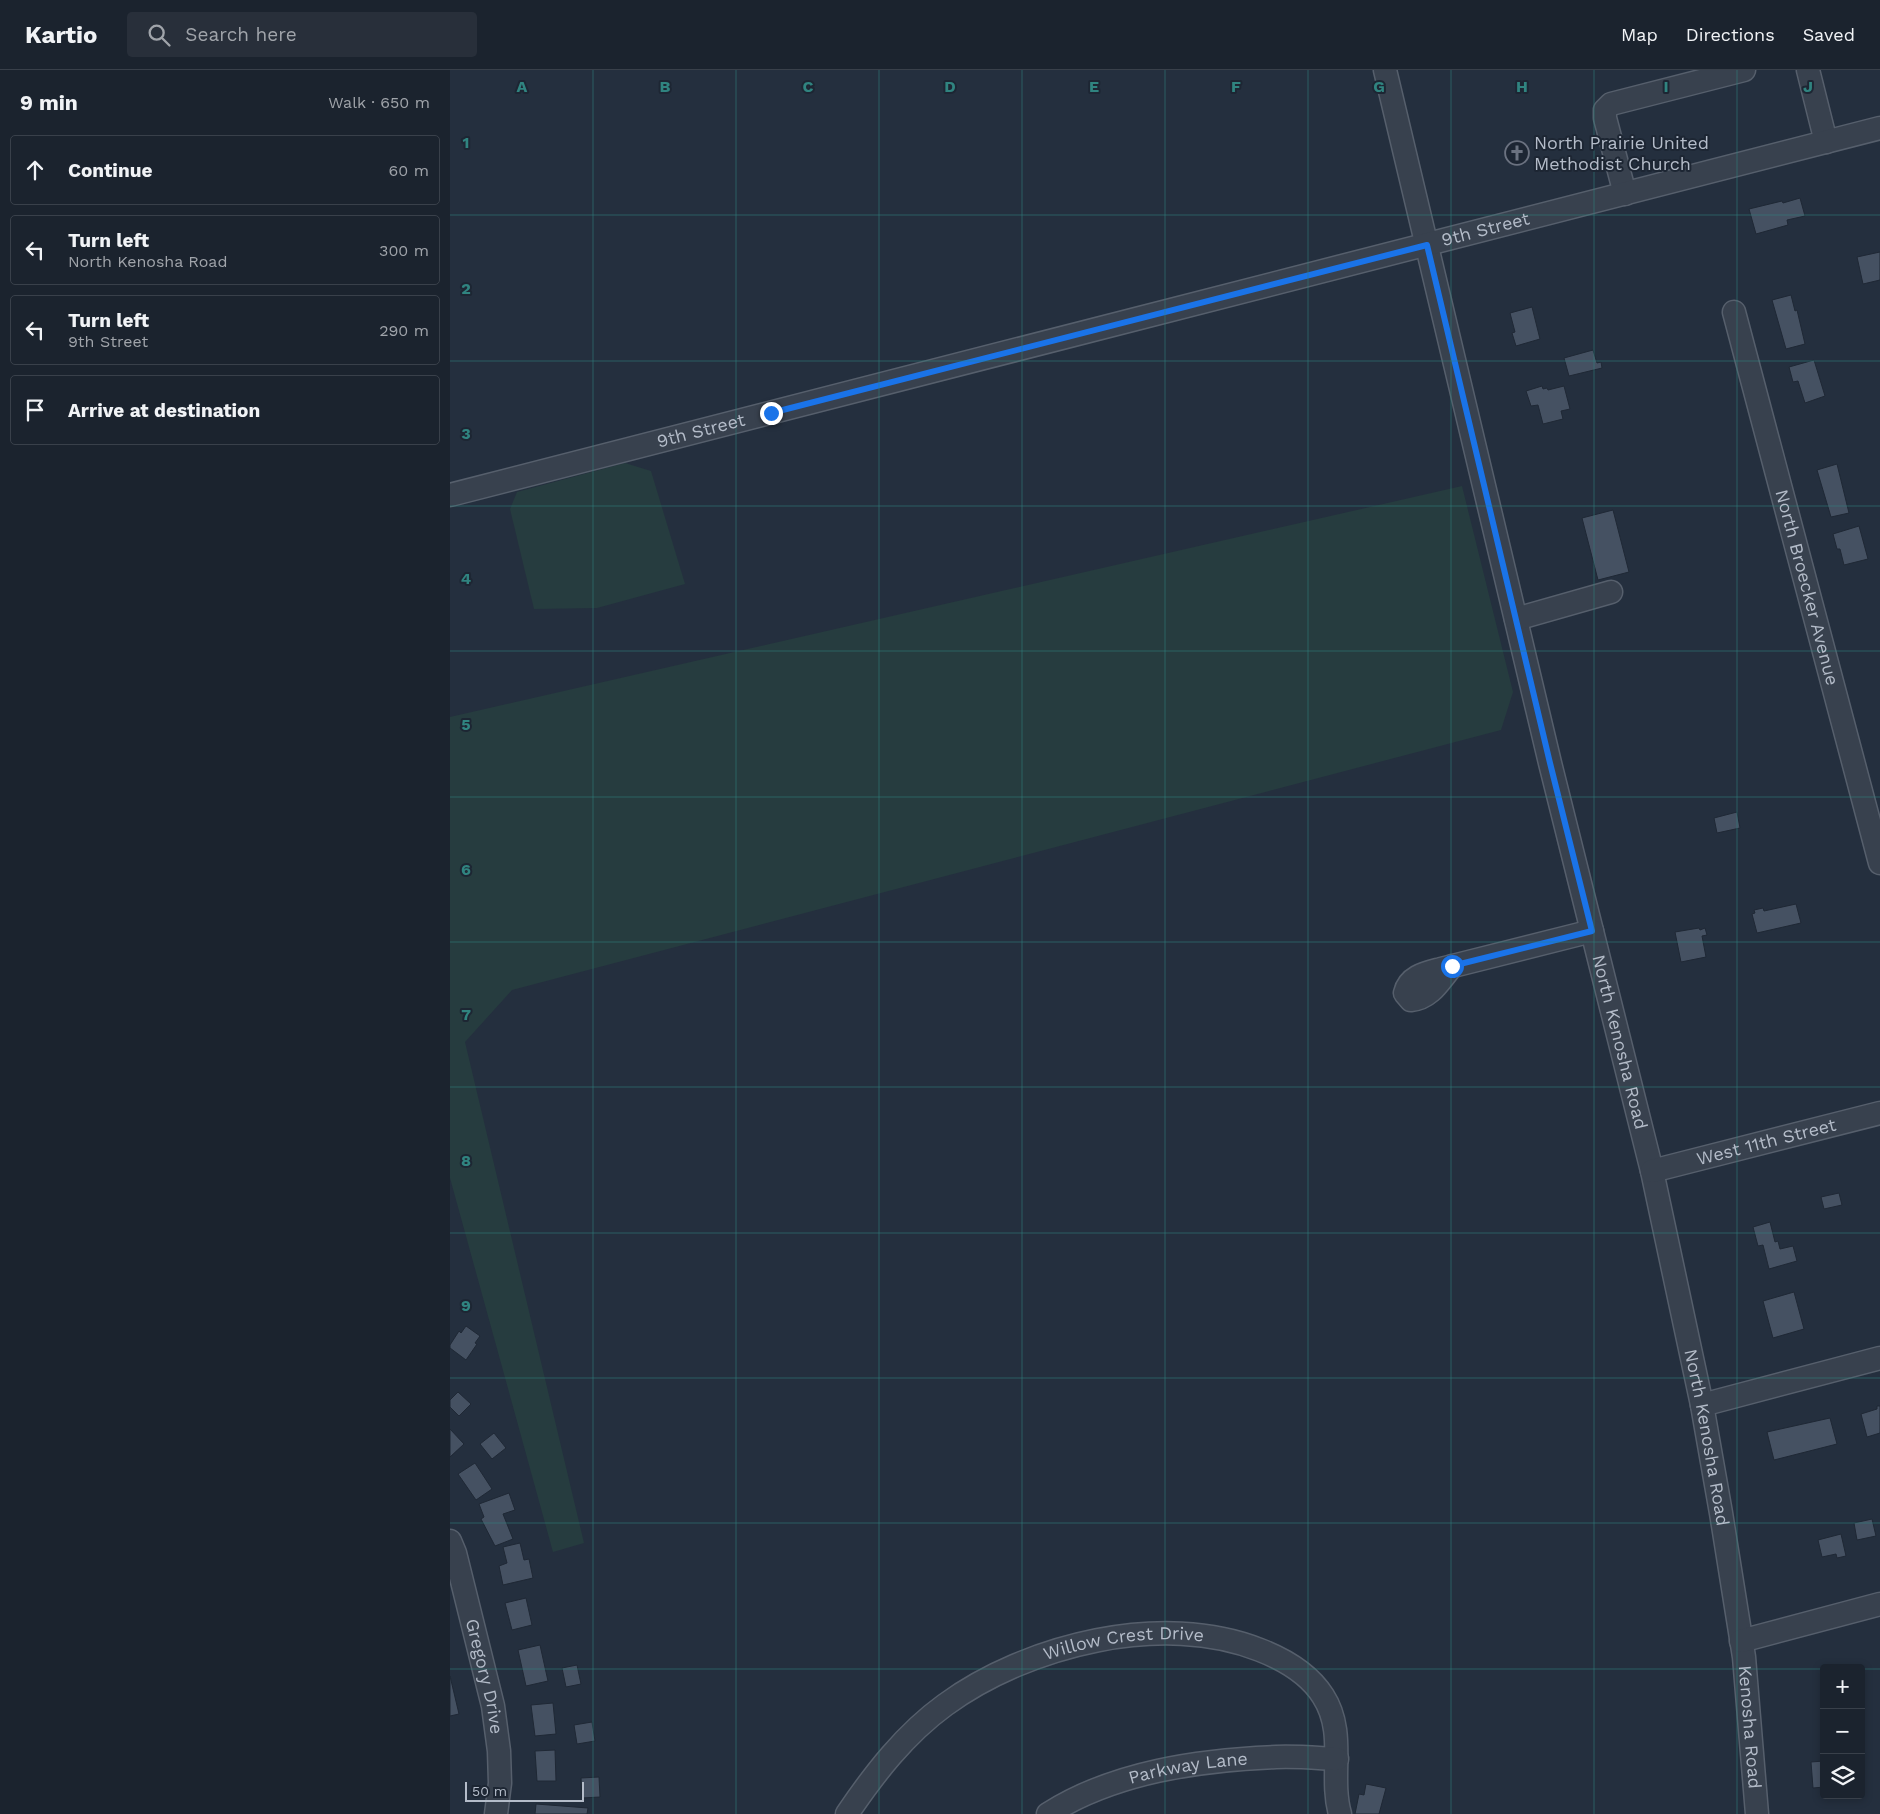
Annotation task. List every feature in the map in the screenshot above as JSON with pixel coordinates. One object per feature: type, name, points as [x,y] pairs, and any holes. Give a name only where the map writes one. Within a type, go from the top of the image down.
[{"type":"street","name":"North Kenosha Road","points":[[1386,70],[1516,619],[1652,1171],[1702,1405],[1741,1640]]},
{"type":"street","points":[[1625,194],[1605,118],[1605,110],[1611,104],[1744,70]]},
{"type":"street","points":[[1808,70],[1826,142]]},
{"type":"street","name":"9th Street","points":[[450,495],[1880,128]]},
{"type":"street","name":"North Broecker Avenue","points":[[1734,312],[1880,863]]},
{"type":"street","points":[[1516,619],[1611,592]]},
{"type":"street","points":[[1452,966],[1592,931]]},
{"type":"street","name":"West 11th Street","points":[[1652,1171],[1880,1113]]},
{"type":"street","points":[[1702,1405],[1880,1358]]},
{"type":"street","name":"Gregory Drive","points":[[450,1541],[455,1553],[493,1706],[500,1751],[500,1783],[496,1814]]},
{"type":"street","points":[[1741,1640],[1880,1604]]},
{"type":"street","name":"Willow Crest Drive","points":[[847,1814],[866,1785],[900,1744],[945,1705],[995,1675],[1042,1654],[1082,1643],[1168,1633],[1209,1636],[1250,1646],[1280,1658],[1305,1677],[1323,1696],[1333,1721],[1338,1746],[1335,1783],[1340,1814]]},
{"type":"street","name":"Kenosha Road","points":[[1741,1640],[1757,1814]]},
{"type":"street","name":"Parkway Lane","points":[[1048,1814],[1067,1802],[1115,1782],[1171,1768],[1277,1757],[1337,1759]]},
{"type":"green space","points":[[625,463],[651,471],[685,584],[597,608],[534,609],[510,509],[517,492]]},
{"type":"green space","points":[[1462,486],[1513,692],[1501,730],[512,990],[465,1042],[584,1543],[553,1552],[450,1178],[450,717]]},
{"type":"building","points":[[1800,198],[1805,216],[1787,220],[1788,225],[1756,234],[1749,209]]},
{"type":"building","points":[[1880,252],[1880,280],[1863,284],[1857,257]]},
{"type":"building","points":[[1791,295],[1795,311],[1797,310],[1805,344],[1786,349],[1772,300]]},
{"type":"building","points":[[1532,307],[1540,339],[1516,346],[1512,333],[1515,332],[1510,313]]},
{"type":"building","points":[[1593,350],[1597,363],[1601,362],[1602,368],[1569,376],[1564,358]]},
{"type":"building","points":[[1814,360],[1825,396],[1805,403],[1798,381],[1793,382],[1789,367]]},
{"type":"building","points":[[1542,386],[1543,389],[1547,388],[1548,390],[1564,386],[1570,409],[1561,411],[1563,419],[1543,424],[1538,405],[1531,406],[1526,391]]},
{"type":"building","points":[[1837,464],[1849,513],[1831,517],[1817,470]]},
{"type":"building","points":[[1613,510],[1629,572],[1598,580],[1582,518]]},
{"type":"building","points":[[1859,526],[1868,559],[1844,565],[1840,549],[1837,549],[1833,534]]},
{"type":"building","points":[[1737,812],[1740,828],[1717,833],[1714,818]]},
{"type":"building","points":[[1796,904],[1801,923],[1757,933],[1752,914],[1755,913],[1754,910],[1763,908],[1764,911]]},
{"type":"building","points":[[1699,928],[1700,930],[1705,928],[1707,935],[1702,936],[1706,957],[1681,962],[1675,932]]},
{"type":"building","points":[[1839,1193],[1842,1205],[1824,1209],[1821,1197]]},
{"type":"building","points":[[1770,1222],[1775,1242],[1778,1241],[1780,1249],[1793,1246],[1797,1261],[1769,1269],[1763,1245],[1758,1246],[1753,1227]]},
{"type":"building","points":[[1794,1292],[1804,1329],[1773,1338],[1763,1301]]},
{"type":"building","points":[[466,1326],[480,1336],[466,1360],[450,1348],[450,1345],[459,1331],[461,1333]]},
{"type":"building","points":[[458,1392],[471,1404],[459,1416],[450,1407],[450,1400]]},
{"type":"building","points":[[1877,1406],[1880,1406],[1880,1433],[1867,1437],[1861,1414],[1877,1409]]},
{"type":"building","points":[[1830,1418],[1837,1444],[1774,1460],[1767,1432]]},
{"type":"building","points":[[450,1429],[464,1444],[450,1457]]},
{"type":"building","points":[[494,1433],[506,1448],[492,1459],[480,1444]]},
{"type":"building","points":[[475,1463],[492,1489],[476,1500],[458,1474]]},
{"type":"building","points":[[509,1493],[515,1510],[503,1514],[513,1539],[495,1546],[481,1519],[484,1517],[479,1504]]},
{"type":"building","points":[[1872,1519],[1876,1536],[1857,1540],[1854,1523]]},
{"type":"building","points":[[1841,1534],[1846,1556],[1837,1558],[1836,1554],[1822,1557],[1818,1540]]},
{"type":"building","points":[[520,1543],[524,1560],[529,1559],[533,1578],[503,1585],[499,1566],[507,1563],[503,1547]]},
{"type":"building","points":[[526,1598],[532,1625],[512,1630],[505,1603]]},
{"type":"building","points":[[540,1645],[548,1681],[526,1686],[518,1650]]},
{"type":"building","points":[[577,1665],[581,1684],[566,1687],[562,1668]]},
{"type":"building","points":[[450,1676],[459,1714],[450,1716]]},
{"type":"building","points":[[553,1703],[556,1734],[535,1736],[531,1705]]},
{"type":"building","points":[[592,1722],[595,1741],[577,1744],[574,1725]]},
{"type":"building","points":[[555,1750],[556,1781],[537,1781],[535,1751]]},
{"type":"building","points":[[1820,1761],[1820,1787],[1813,1788],[1811,1762]]},
{"type":"building","points":[[599,1777],[600,1797],[582,1798],[581,1778]]},
{"type":"building","points":[[1366,1784],[1386,1788],[1379,1814],[1355,1814],[1359,1794],[1364,1795]]},
{"type":"building","points":[[536,1804],[588,1808],[587,1814],[535,1814]]},
{"type":"place","name":"North Prairie United Methodist Church","points":[[1517,153]]},
{"type":"route","points":[[771,413],[1427,245],[1550,763],[1592,931],[1452,966]]}]
